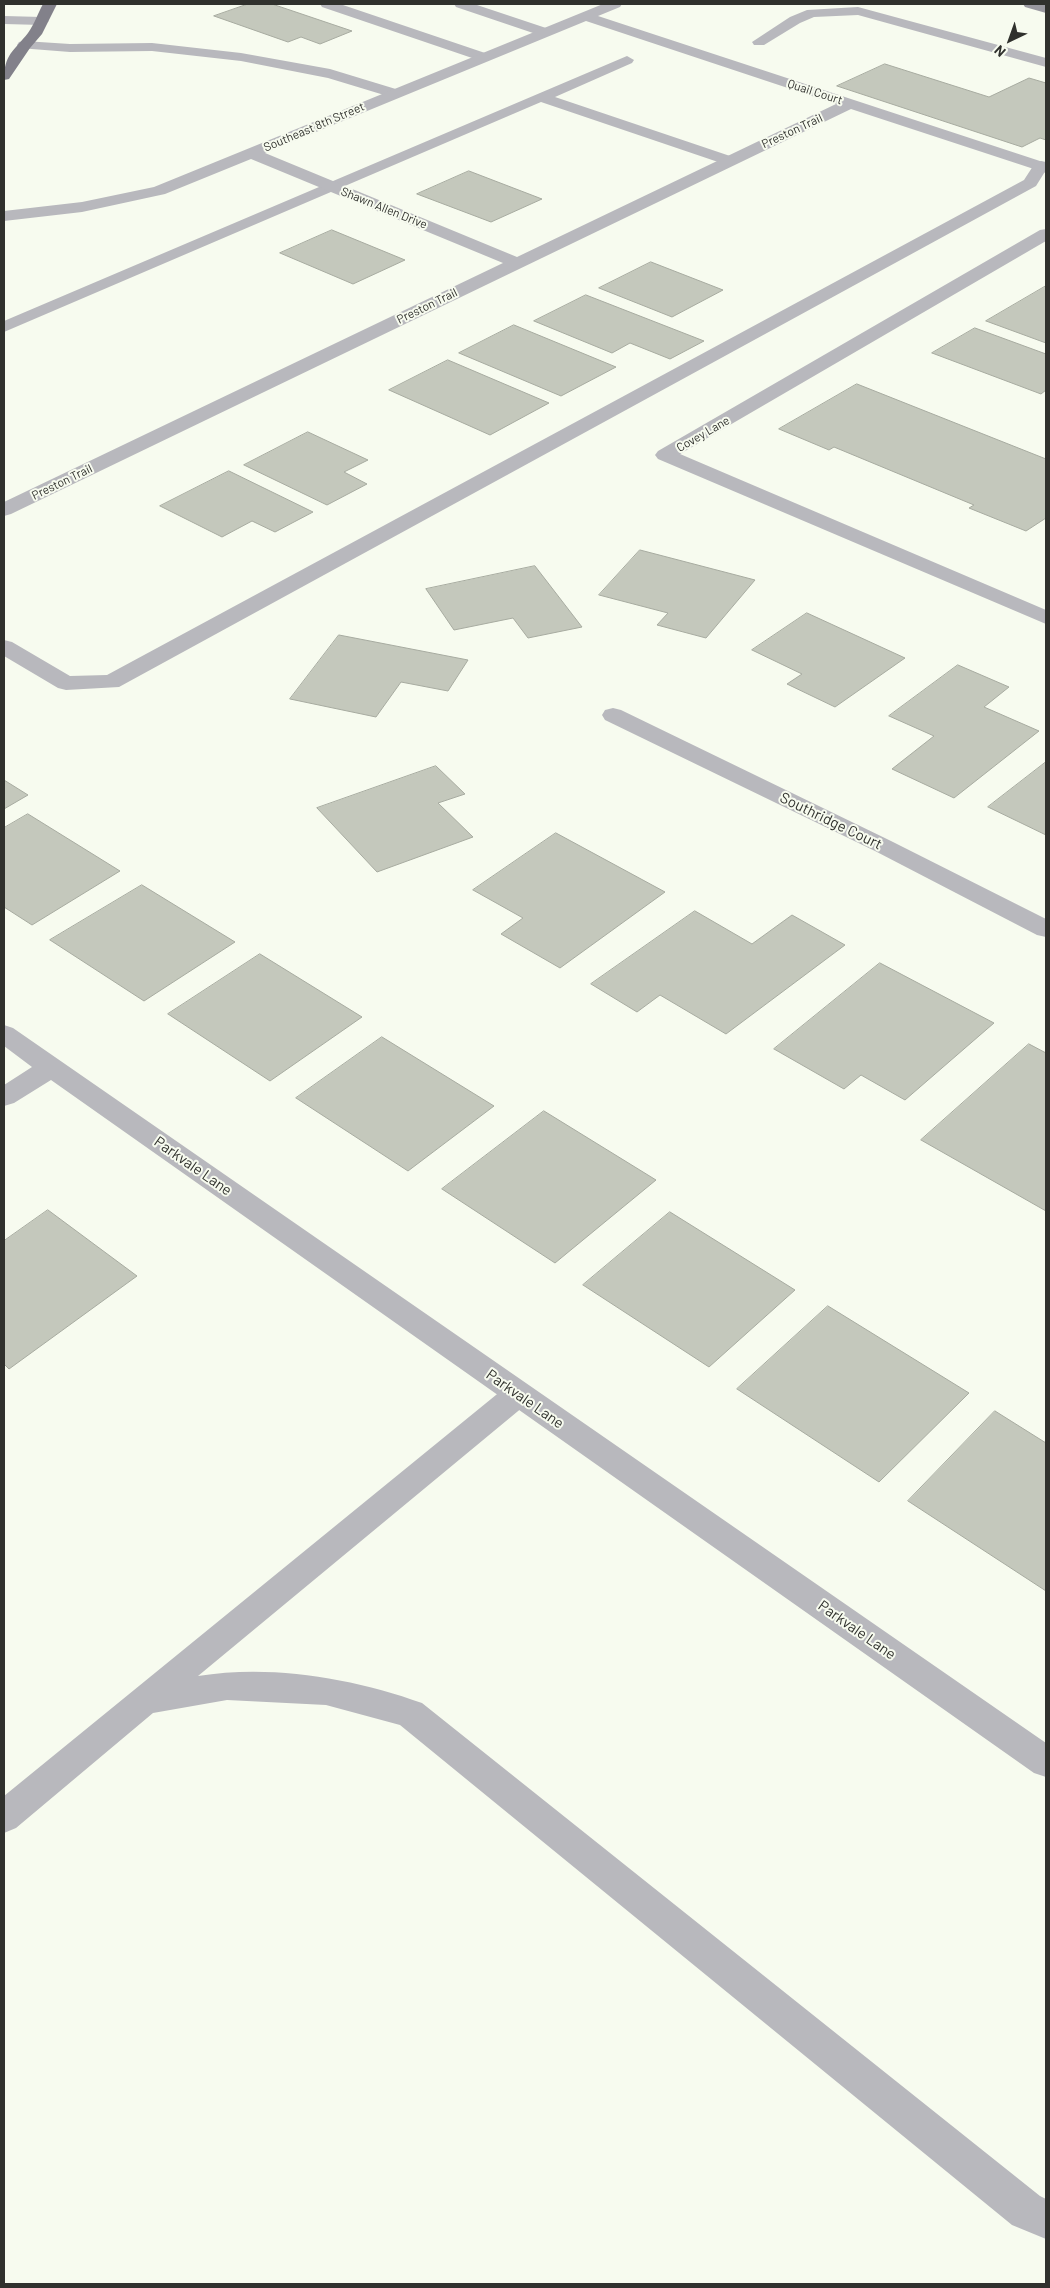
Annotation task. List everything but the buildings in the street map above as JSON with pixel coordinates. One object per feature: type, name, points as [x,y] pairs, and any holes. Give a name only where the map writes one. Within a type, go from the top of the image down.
[{"type":"main road","points":[[4,76],[24,45],[35,34],[50,4]]},
{"type":"main road","points":[[1030,4],[1046,8]]},
{"type":"street","points":[[327,4],[483,57]]},
{"type":"street","points":[[461,4],[544,32]]},
{"type":"street","name":"Southeast 8th Street","points":[[4,216],[47,214],[105,204],[159,191],[609,4]]},
{"type":"street","points":[[759,42],[795,20],[812,13],[858,11],[1046,63]]},
{"type":"street","name":"Quail Court","points":[[584,16],[1044,167]]},
{"type":"street","points":[[4,20],[42,21]]},
{"type":"street","points":[[24,45],[70,48],[152,47],[241,57],[330,74],[394,93]]},
{"type":"street","points":[[4,327],[627,60]]},
{"type":"street","points":[[541,97],[730,161]]},
{"type":"street","name":"Preston Trail","points":[[4,510],[851,104]]},
{"type":"street","name":"Shawn Allen Drive","points":[[251,153],[517,263]]},
{"type":"street","points":[[4,647],[66,683],[111,682],[1030,182],[1044,167]]},
{"type":"street","name":"Covey Lane","points":[[1046,234],[666,455],[1046,618]]},
{"type":"street","name":"Southridge Court","points":[[613,715],[883,846],[1046,929]]},
{"type":"street","name":"Parkvale Lane","points":[[4,1034],[1046,1762]]},
{"type":"street","points":[[4,1097],[51,1067]]},
{"type":"street","points":[[4,1817],[518,1394]]},
{"type":"street","points":[[144,1700],[227,1686],[326,1691],[410,1713],[1026,2211],[1046,2219]]}]
